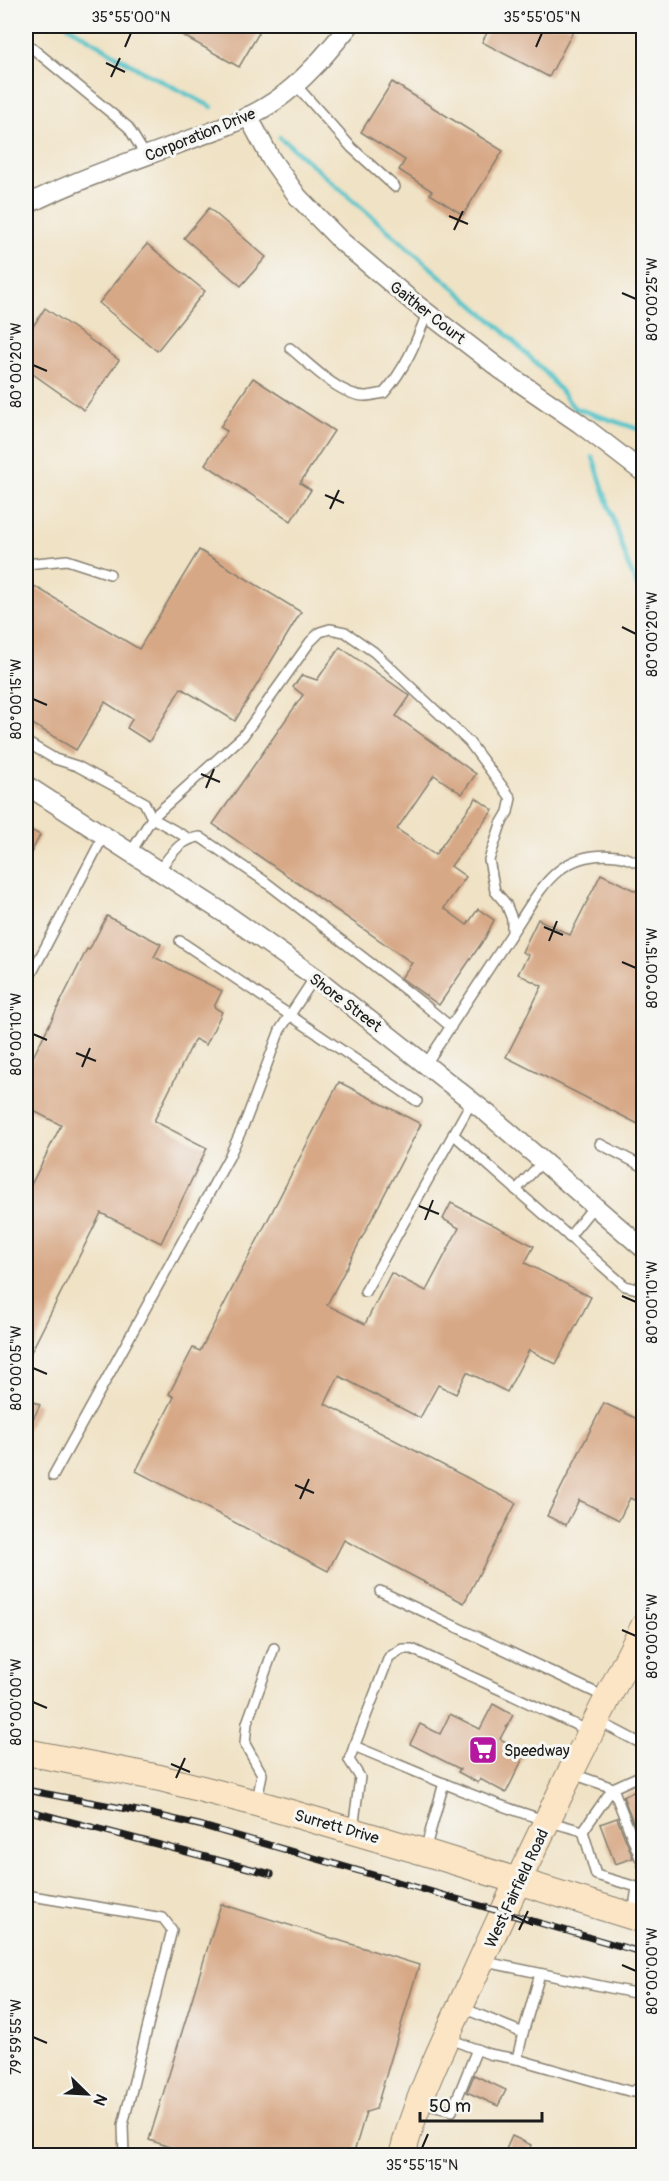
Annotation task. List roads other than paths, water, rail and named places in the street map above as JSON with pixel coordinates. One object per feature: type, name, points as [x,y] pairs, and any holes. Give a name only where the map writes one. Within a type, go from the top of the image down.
[{"type":"street","name":"Corporation Drive","points":[[26,205],[59,188],[209,133],[248,116],[275,101],[295,84],[328,52],[349,26]]},
{"type":"street","name":"Gaither Court","points":[[248,116],[271,159],[298,197],[341,241],[427,313],[500,369],[579,423],[644,473]]},
{"type":"street","name":"Shore Street","points":[[26,785],[159,870],[315,977],[472,1101],[644,1249]]},
{"type":"street","name":"West Fairfield Road","points":[[402,2156],[411,2119],[481,1961],[570,1773],[643,1630]]},
{"type":"street","name":"Surrett Drive","points":[[26,1752],[160,1778],[256,1803],[638,1918]]},
{"type":"lane","points":[[26,43],[128,127],[146,156]]},
{"type":"lane","points":[[295,84],[352,148],[395,187]]},
{"type":"lane","points":[[290,348],[337,386],[354,395],[384,393],[416,345],[427,313]]},
{"type":"lane","points":[[26,564],[67,560],[110,574]]},
{"type":"lane","points":[[131,852],[152,818],[243,736],[310,642],[320,632],[330,629],[345,632],[374,652],[469,742],[511,798],[508,813],[501,824],[489,860],[495,891],[506,904],[512,920],[512,933]]},
{"type":"lane","points":[[26,742],[55,759],[77,766],[144,802],[152,818],[188,838],[200,837],[263,880],[451,1027]]},
{"type":"lane","points":[[26,984],[104,835]]},
{"type":"lane","points":[[159,870],[175,849],[188,838]]},
{"type":"lane","points":[[426,1064],[541,889],[556,871],[567,863],[584,857],[618,856],[644,865]]},
{"type":"lane","points":[[180,941],[417,1101]]},
{"type":"lane","points":[[53,1476],[229,1158],[280,1030],[315,977]]},
{"type":"lane","points":[[365,1292],[472,1101]]},
{"type":"lane","points":[[453,1134],[625,1286],[637,1289],[644,1281]]},
{"type":"lane","points":[[600,1144],[644,1167]]},
{"type":"lane","points":[[516,1190],[542,1162]]},
{"type":"lane","points":[[569,1237],[594,1206]]},
{"type":"lane","points":[[380,1591],[644,1745]]},
{"type":"lane","points":[[256,1803],[262,1774],[245,1744],[247,1723],[274,1648]]},
{"type":"lane","points":[[352,1831],[360,1777],[348,1760],[389,1657],[402,1649],[412,1649],[598,1717]]},
{"type":"lane","points":[[354,1746],[547,1822],[583,1831]]},
{"type":"lane","points":[[570,1773],[613,1788],[644,1868]]},
{"type":"lane","points":[[583,1831],[613,1788],[644,1774]]},
{"type":"lane","points":[[424,1852],[444,1783]]},
{"type":"lane","points":[[583,1831],[596,1875],[640,1887],[638,1918]]},
{"type":"lane","points":[[27,1898],[163,1918],[172,1930],[123,2125],[124,2156]]},
{"type":"lane","points":[[481,1961],[644,1995]]},
{"type":"lane","points":[[517,2059],[540,1974]]},
{"type":"lane","points":[[460,2007],[523,2033]]},
{"type":"lane","points":[[447,2038],[477,2049],[632,2092],[644,2085]]},
{"type":"lane","points":[[418,2103],[452,2111],[477,2049]]},
{"type":"waterway","points":[[68,26],[140,70],[212,107]]},
{"type":"waterway","points":[[280,137],[498,326],[547,374],[575,409]]},
{"type":"waterway","points":[[575,408],[644,431]]},
{"type":"waterway","points":[[593,457],[628,565],[644,601]]},
{"type":"railway","points":[[26,1790],[203,1826],[644,1953]]},
{"type":"railway","points":[[26,1810],[271,1874]]},
{"type":"place","name":"Speedway","points":[[483,1750]]}]
